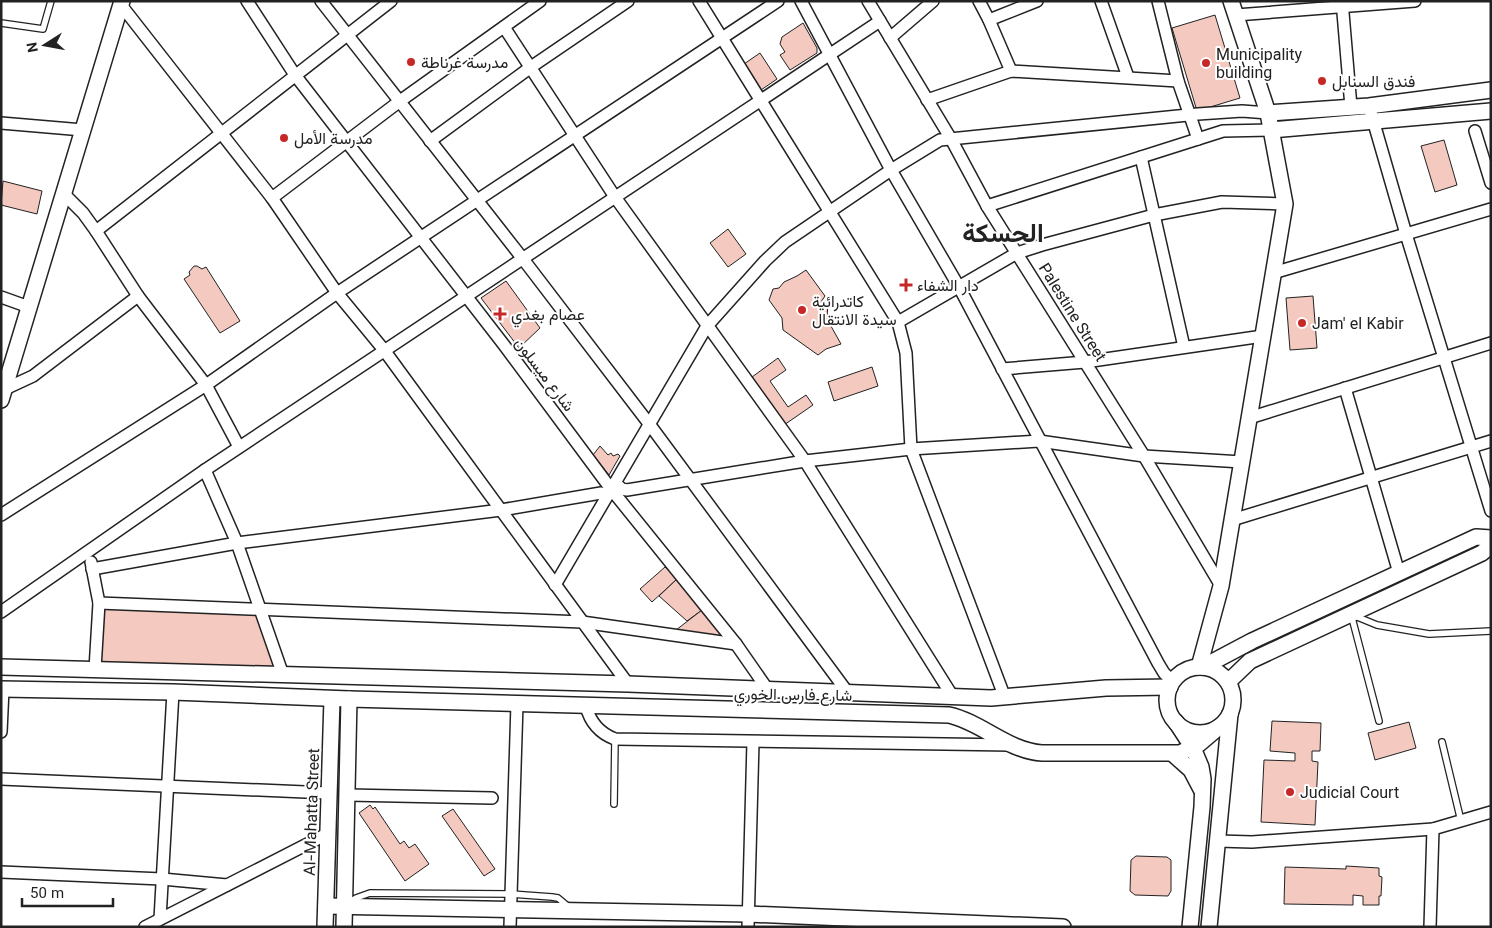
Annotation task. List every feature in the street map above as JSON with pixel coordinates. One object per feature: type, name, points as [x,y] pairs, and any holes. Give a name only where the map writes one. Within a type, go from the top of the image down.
[{"type":"street","name":"شارع ميسلون","points":[[247,1],[295,75],[466,296],[611,489],[736,644],[768,690]]},
{"type":"street","points":[[321,1],[523,258],[650,425],[848,693]]},
{"type":"street","points":[[96,231],[391,1]]},
{"type":"street","points":[[272,198],[400,101],[540,1]]},
{"type":"street","points":[[430,141],[531,67],[628,1]]},
{"type":"street","points":[[700,1],[898,322],[906,353],[911,449],[1005,698]]},
{"type":"street","points":[[1,515],[206,385],[338,293],[778,1]]},
{"type":"street","points":[[801,1],[890,170],[958,287],[1158,663],[1171,684]]},
{"type":"street","name":"Palestine Street","points":[[868,1],[951,139],[987,206],[1144,456],[1221,586]]},
{"type":"street","points":[[890,38],[933,1]]},
{"type":"street","points":[[979,1],[1011,71]]},
{"type":"street","points":[[989,20],[1037,1]]},
{"type":"street","points":[[1101,1],[1128,77]]},
{"type":"street","points":[[1158,1],[1178,81],[1198,139]]},
{"type":"street","points":[[1201,667],[1221,586],[1285,204],[1268,113],[1234,8],[1415,1]]},
{"type":"street","points":[[3,395],[121,3]]},
{"type":"street","points":[[121,3],[272,198],[338,293],[384,350],[628,684]]},
{"type":"street","points":[[1342,4],[1351,107]]},
{"type":"street","points":[[1,612],[239,447],[880,21]]},
{"type":"street","points":[[504,27],[616,197],[805,461],[953,697]]},
{"type":"street","points":[[928,100],[1011,71],[1178,81]]},
{"type":"street","points":[[555,585],[707,326],[774,251],[795,234],[890,170],[940,140],[1242,111],[1268,113],[1369,106],[1491,90]]},
{"type":"street","points":[[1369,106],[1491,511]]},
{"type":"street","points":[[987,206],[1223,131],[1272,130],[1491,111]]},
{"type":"street","points":[[1,123],[83,130]]},
{"type":"street","points":[[1475,131],[1491,183]]},
{"type":"street","points":[[1141,157],[1184,347]]},
{"type":"street","points":[[64,194],[83,213],[138,296],[206,385],[239,447]]},
{"type":"street","points":[[898,322],[1017,253],[1154,215],[1222,202],[1285,204]]},
{"type":"street","points":[[1273,273],[1491,209]]},
{"type":"street","points":[[3,395],[33,376],[138,296]]},
{"type":"street","points":[[1,297],[30,307]]},
{"type":"street","points":[[1002,369],[1085,362],[1263,336]]},
{"type":"street","points":[[1249,418],[1491,343]]},
{"type":"street","points":[[1345,388],[1399,573]]},
{"type":"street","points":[[92,568],[236,543],[501,510],[602,493],[611,489],[627,490],[805,461],[911,449],[1039,441],[1144,456],[1242,462]]},
{"type":"street","points":[[1232,520],[1491,441]]},
{"type":"street","points":[[205,470],[236,543],[283,675]]},
{"type":"street","points":[[1190,927],[1203,797],[1201,767],[1193,748],[1168,706],[1168,693],[1171,684],[1182,672],[1201,667],[1252,641],[1476,537],[1491,538]]},
{"type":"street","points":[[1228,682],[1250,661],[1482,553],[1491,545]]},
{"type":"street","points":[[90,552],[99,603],[94,669]]},
{"type":"street","points":[[99,603],[582,622],[736,644]]},
{"type":"street","points":[[1,667],[628,684],[1005,698],[1171,684]]},
{"type":"street","points":[[1201,667],[1218,672],[1228,682],[1233,698],[1209,927]]},
{"type":"street","points":[[1,732],[2,689]]},
{"type":"street","name":"شارع فارس الخوري","points":[[2,689],[173,692],[349,700],[949,715],[968,721],[1031,752],[1042,753],[1180,753],[1193,748],[1219,727]]},
{"type":"street","points":[[160,919],[173,692]]},
{"type":"street","name":"Al-Mahatta Street","points":[[325,927],[332,699]]},
{"type":"street","points":[[344,927],[349,700]]},
{"type":"street","points":[[510,927],[517,704]]},
{"type":"street","points":[[586,706],[594,725],[603,734],[615,740],[1016,745]]},
{"type":"street","points":[[1176,722],[1186,730],[1197,733],[1209,732],[1219,727],[1230,714]]},
{"type":"street","points":[[748,920],[753,742]]},
{"type":"street","points":[[1173,754],[1191,770],[1203,797]]},
{"type":"street","points":[[1,779],[328,793]]},
{"type":"street","points":[[348,795],[492,798]]},
{"type":"street","points":[[1218,841],[1252,842],[1432,830],[1491,812]]},
{"type":"street","points":[[1430,927],[1432,830]]},
{"type":"street","points":[[145,927],[327,834]]},
{"type":"street","points":[[1,872],[162,879],[227,885]]},
{"type":"street","points":[[326,906],[510,902],[572,910],[748,920],[1063,927]]},
{"type":"lane","points":[[1,23],[43,29],[51,1]]},
{"type":"lane","points":[[1351,614],[1377,625],[1429,634],[1491,632]]},
{"type":"lane","points":[[1351,614],[1379,721]]},
{"type":"lane","points":[[614,804],[615,740]]},
{"type":"lane","points":[[1442,742],[1461,821]]},
{"type":"building","name":"Municipality building","points":[[1215,15],[1240,98],[1197,111],[1172,28]]},
{"type":"building","points":[[803,23],[817,48],[817,53],[790,70],[780,55],[785,52],[780,44],[782,37]]},
{"type":"building","points":[[760,53],[777,79],[761,90],[744,64]]},
{"type":"building","points":[[1444,140],[1457,185],[1435,192],[1421,146]]},
{"type":"building","points":[[3,181],[42,191],[37,214],[1,205]]},
{"type":"building","points":[[728,229],[746,254],[728,267],[710,243]]},
{"type":"building","points":[[194,266],[202,269],[206,267],[240,321],[220,333],[184,279],[190,275],[189,272]]},
{"type":"building","name":"كاتدرائية سيدة الانتقال","points":[[806,270],[825,296],[821,302],[828,301],[827,319],[841,344],[826,349],[818,355],[783,330],[782,318],[769,300],[773,289],[779,288],[784,282]]},
{"type":"building","points":[[506,281],[540,328],[519,348],[481,298]]},
{"type":"building","name":"Jam' el Kabir","points":[[1313,296],[1317,348],[1290,350],[1286,298]]},
{"type":"building","points":[[778,358],[786,370],[770,381],[788,407],[806,395],[813,405],[784,425],[752,377]]},
{"type":"building","points":[[872,367],[878,386],[834,401],[828,382]]},
{"type":"building","points":[[600,446],[608,455],[611,453],[613,456],[618,454],[620,456],[609,475],[593,455]]},
{"type":"building","points":[[665,567],[677,579],[652,602],[640,589]]},
{"type":"building","points":[[677,579],[702,610],[687,621],[659,596]]},
{"type":"building","points":[[99,603],[260,610],[283,675],[95,669]]},
{"type":"building","points":[[702,610],[724,639],[676,630]]},
{"type":"building","name":"Judicial Court","points":[[1272,721],[1321,723],[1320,751],[1312,751],[1312,761],[1318,762],[1315,825],[1261,822],[1264,760],[1295,761],[1295,753],[1270,751]]},
{"type":"building","points":[[1409,722],[1416,748],[1375,760],[1368,733]]},
{"type":"building","points":[[370,805],[373,809],[375,807],[400,844],[404,841],[409,848],[415,844],[429,864],[405,881],[359,813]]},
{"type":"building","points":[[453,809],[495,869],[484,876],[442,816]]},
{"type":"building","points":[[1136,856],[1167,857],[1171,860],[1171,891],[1168,896],[1135,895],[1130,891],[1131,860]]},
{"type":"building","points":[[1346,866],[1379,868],[1379,876],[1382,877],[1379,905],[1363,905],[1363,896],[1353,895],[1353,905],[1284,904],[1285,867],[1346,869]]},
{"type":"place","name":"مدرسة غرناطة","points":[[411,62]]},
{"type":"place","name":"Municipality building","points":[[1206,63]]},
{"type":"place","name":"فندق السنابل","points":[[1322,81]]},
{"type":"place","name":"مدرسة الأمل","points":[[284,138]]},
{"type":"place","name":"دار الشفاء","points":[[906,285]]},
{"type":"place","name":"كاتدرائية سيدة الانتقال","points":[[802,310]]},
{"type":"place","name":"عصام بغدي","points":[[500,314]]},
{"type":"place","name":"Jam' el Kabir","points":[[1302,323]]},
{"type":"place","name":"Judicial Court","points":[[1290,792]]},
{"type":"district","name":"الحسكة","points":[[1003,233]]}]
